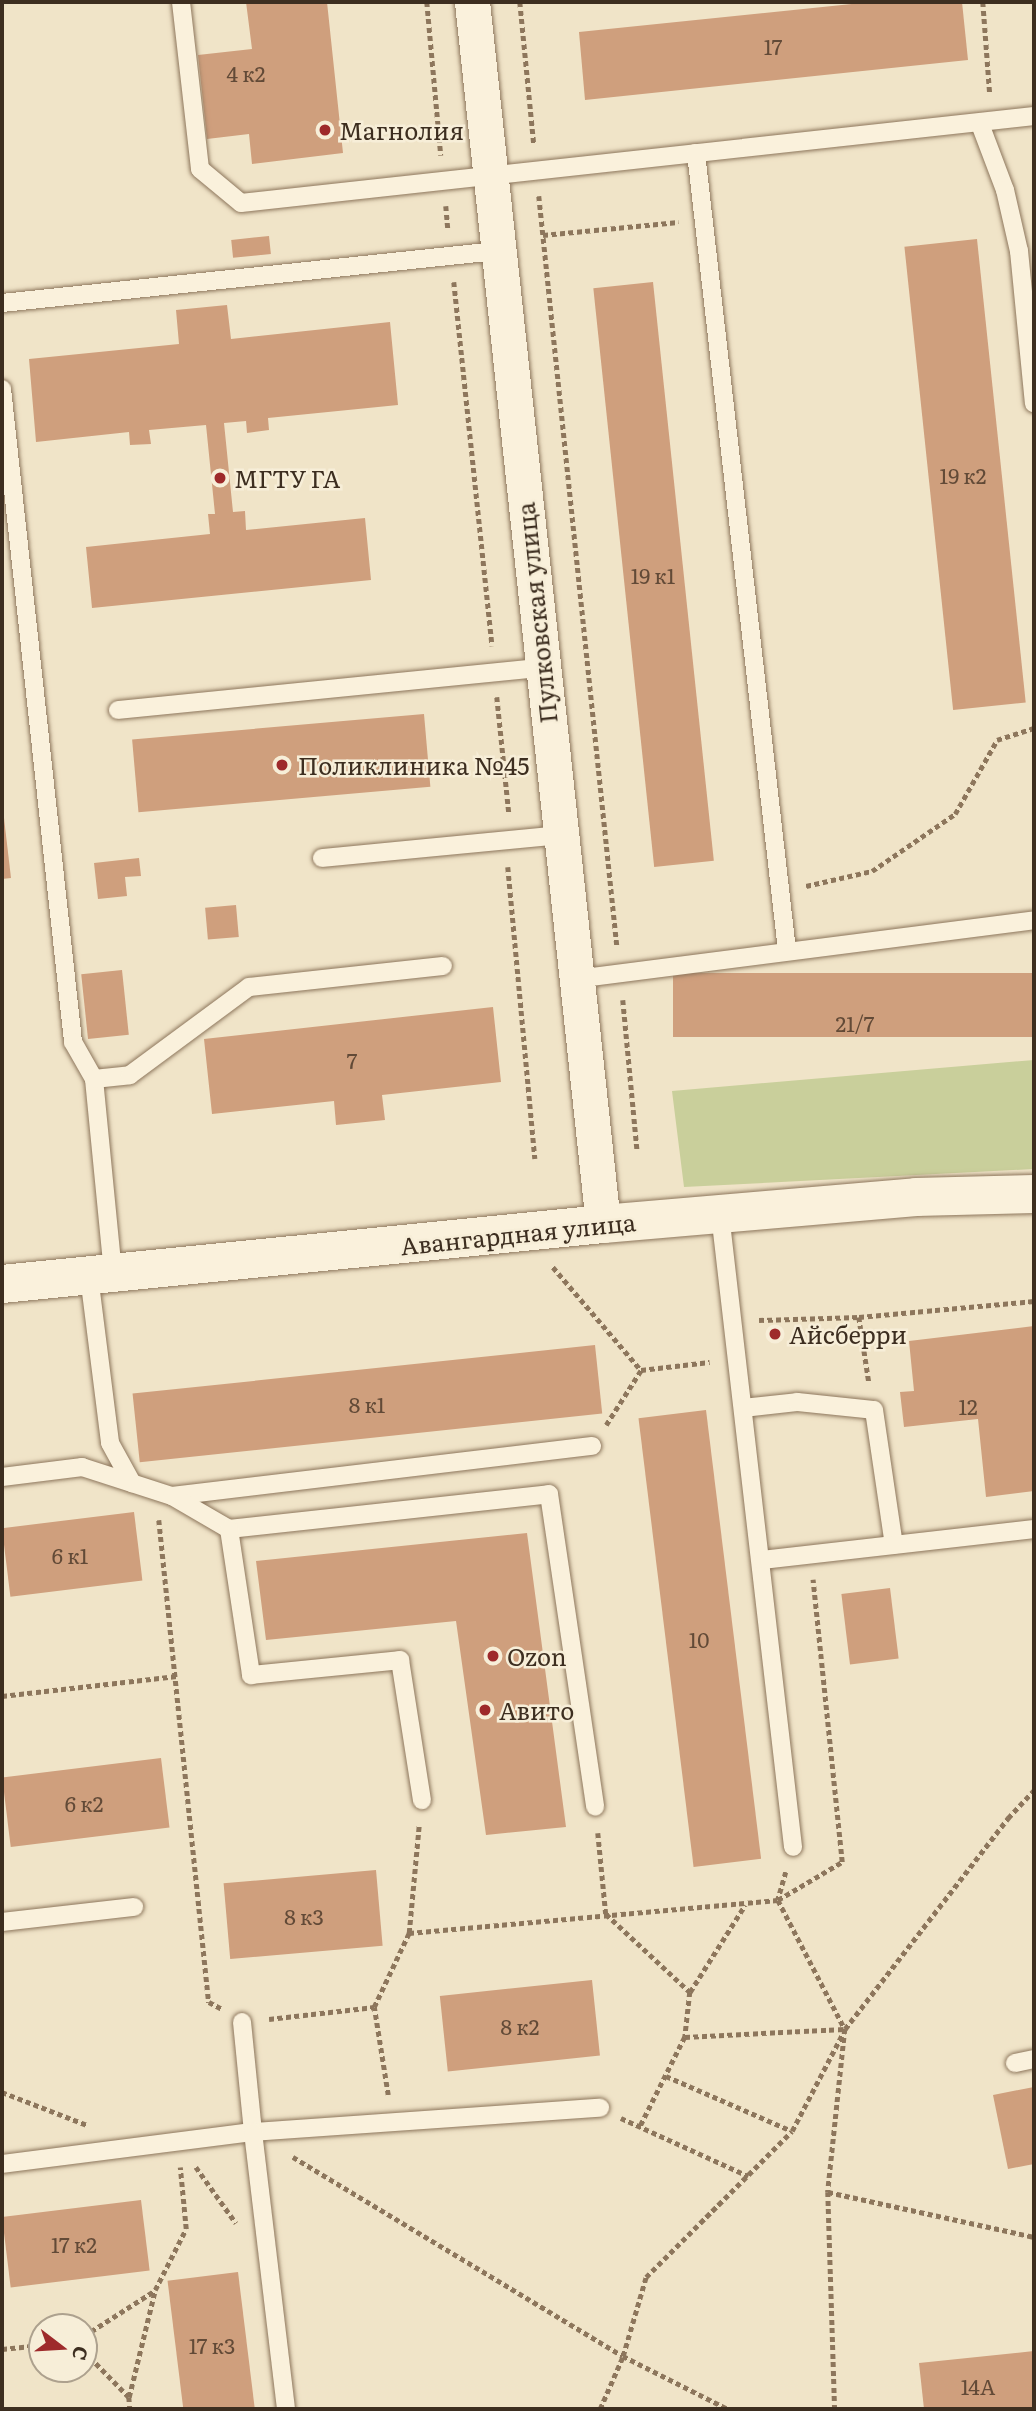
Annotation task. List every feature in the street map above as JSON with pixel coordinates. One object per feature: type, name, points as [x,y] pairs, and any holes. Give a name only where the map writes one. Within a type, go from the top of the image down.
[{"type":"main road","name":"Авангардная улица","points":[[2,1284],[603,1224],[916,1197],[1034,1194]]},
{"type":"street","name":"Пулковская улица","points":[[472,2],[603,1224]]},
{"type":"lane","points":[[181,2],[200,169],[241,202],[1034,116]]},
{"type":"lane","points":[[986,123],[1019,251],[1034,403]]},
{"type":"lane","points":[[696,153],[787,951]]},
{"type":"lane","points":[[2,303],[497,251]]},
{"type":"lane","points":[[2,389],[73,1042],[94,1079],[110,1443],[132,1483]]},
{"type":"lane","points":[[118,710],[542,667]]},
{"type":"lane","points":[[322,859],[560,835]]},
{"type":"lane","points":[[576,979],[1034,920]]},
{"type":"lane","points":[[94,1079],[130,1075],[249,987],[443,966]]},
{"type":"lane","points":[[720,1214],[793,1847]]},
{"type":"lane","points":[[743,1408],[797,1402],[874,1410],[894,1545]]},
{"type":"lane","points":[[172,1496],[592,1446]]},
{"type":"lane","points":[[2,1477],[82,1467],[172,1496],[229,1529],[550,1494],[595,1807]]},
{"type":"lane","points":[[229,1529],[251,1675],[400,1660],[422,1800]]},
{"type":"lane","points":[[762,1560],[1034,1529]]},
{"type":"lane","points":[[2,1922],[134,1908]]},
{"type":"lane","points":[[242,2022],[286,2409]]},
{"type":"lane","points":[[1015,2063],[1034,2059]]},
{"type":"lane","points":[[2,2164],[253,2132],[600,2108]]},
{"type":"path","points":[[427,2],[495,672],[535,1159]]},
{"type":"path","points":[[520,2],[637,1149]]},
{"type":"path","points":[[983,2],[986,123]]},
{"type":"path","points":[[543,235],[702,220]]},
{"type":"path","points":[[780,892],[872,871],[955,814],[997,740],[1034,728]]},
{"type":"path","points":[[544,1230],[548,1261],[641,1370]]},
{"type":"path","points":[[732,1321],[859,1317],[1034,1301]]},
{"type":"path","points":[[859,1317],[874,1410]]},
{"type":"path","points":[[641,1370],[737,1359]]},
{"type":"path","points":[[592,1446],[641,1370]]},
{"type":"path","points":[[132,1483],[159,1517],[209,2001],[242,2022],[374,2007]]},
{"type":"path","points":[[2,1696],[177,1676]]},
{"type":"path","points":[[600,2409],[623,2356],[646,2277],[792,2131],[845,2029],[1034,1790]]},
{"type":"path","points":[[392,2122],[374,2007],[409,1933],[422,1800]]},
{"type":"path","points":[[595,1807],[606,1914],[691,1992]]},
{"type":"path","points":[[793,1847],[778,1900],[845,2029],[828,2192],[835,2409]]},
{"type":"path","points":[[640,2127],[685,2037],[691,1992],[746,1904]]},
{"type":"path","points":[[409,1933],[606,1914]]},
{"type":"path","points":[[685,2037],[845,2029]]},
{"type":"path","points":[[666,2076],[792,2131]]},
{"type":"path","points":[[2,2092],[70,2121],[97,2126]]},
{"type":"path","points":[[600,2108],[748,2176]]},
{"type":"path","points":[[253,2132],[623,2356],[728,2409]]},
{"type":"path","points":[[178,2141],[269,2269]]},
{"type":"path","points":[[130,2409],[129,2398],[155,2290],[186,2229],[178,2141]]},
{"type":"path","points":[[828,2192],[1034,2237]]},
{"type":"path","points":[[98,2327],[155,2290]]},
{"type":"path","points":[[2,2349],[28,2346]]},
{"type":"path","points":[[98,2366],[129,2398]]},
{"type":"green space","points":[[1034,1060],[1034,1169],[684,1187],[672,1091]]},
{"type":"building","points":[[246,2],[327,2],[343,153],[252,164],[249,134],[207,139],[198,55],[252,49]]},
{"type":"building","points":[[871,2],[962,2],[968,60],[585,100],[579,32]]},
{"type":"building","points":[[269,236],[271,254],[233,258],[231,240]]},
{"type":"building","points":[[977,239],[1026,702],[953,710],[904,247]]},
{"type":"building","points":[[653,282],[714,861],[654,867],[593,288]]},
{"type":"building","name":"МГТУ ГА","points":[[227,305],[231,339],[390,322],[398,405],[268,418],[269,430],[247,433],[246,421],[224,423],[233,512],[245,511],[246,530],[365,518],[371,580],[92,608],[86,547],[210,534],[208,514],[215,514],[206,425],[149,430],[151,444],[130,445],[129,432],[36,442],[29,359],[179,344],[176,310]]},
{"type":"building","name":"Поликлиника №45","points":[[424,714],[430,787],[138,812],[132,740]]},
{"type":"building","points":[[2,801],[11,878],[2,879]]},
{"type":"building","points":[[139,858],[141,876],[125,877],[127,896],[98,899],[94,863]]},
{"type":"building","points":[[236,905],[239,937],[208,940],[205,908]]},
{"type":"building","points":[[122,970],[129,1035],[88,1039],[81,974]]},
{"type":"building","points":[[673,973],[1034,973],[1034,1037],[673,1037]]},
{"type":"building","points":[[493,1007],[501,1082],[382,1095],[385,1120],[336,1125],[334,1101],[212,1114],[204,1039]]},
{"type":"building","points":[[1034,1326],[1034,1491],[986,1497],[978,1419],[904,1427],[900,1392],[914,1391],[909,1341]]},
{"type":"building","points":[[595,1345],[602,1414],[140,1462],[133,1394]]},
{"type":"building","points":[[706,1410],[761,1859],[694,1867],[639,1418]]},
{"type":"building","points":[[134,1512],[142,1580],[10,1597],[2,1528]]},
{"type":"building","points":[[527,1533],[566,1827],[486,1835],[456,1621],[266,1640],[256,1561]]},
{"type":"building","points":[[890,1588],[899,1658],[850,1664],[841,1594]]},
{"type":"building","points":[[161,1758],[170,1827],[11,1847],[2,1777]]},
{"type":"building","points":[[376,1870],[383,1946],[230,1959],[224,1883]]},
{"type":"building","points":[[592,1980],[600,2056],[448,2072],[440,1996]]},
{"type":"building","points":[[1034,2087],[1034,2164],[1008,2169],[993,2095]]},
{"type":"building","points":[[141,2200],[150,2270],[11,2288],[2,2217]]},
{"type":"building","points":[[238,2272],[255,2409],[183,2409],[168,2281]]},
{"type":"building","points":[[1034,2351],[1034,2409],[924,2409],[919,2363]]},
{"type":"place","name":"Магнолия","points":[[325,130]]},
{"type":"place","name":"МГТУ ГА","points":[[220,478]]},
{"type":"place","name":"Поликлиника №45","points":[[282,765]]},
{"type":"place","name":"Айсберри","points":[[775,1334]]},
{"type":"place","name":"Ozon","points":[[493,1656]]},
{"type":"place","name":"Авито","points":[[485,1710]]}]
